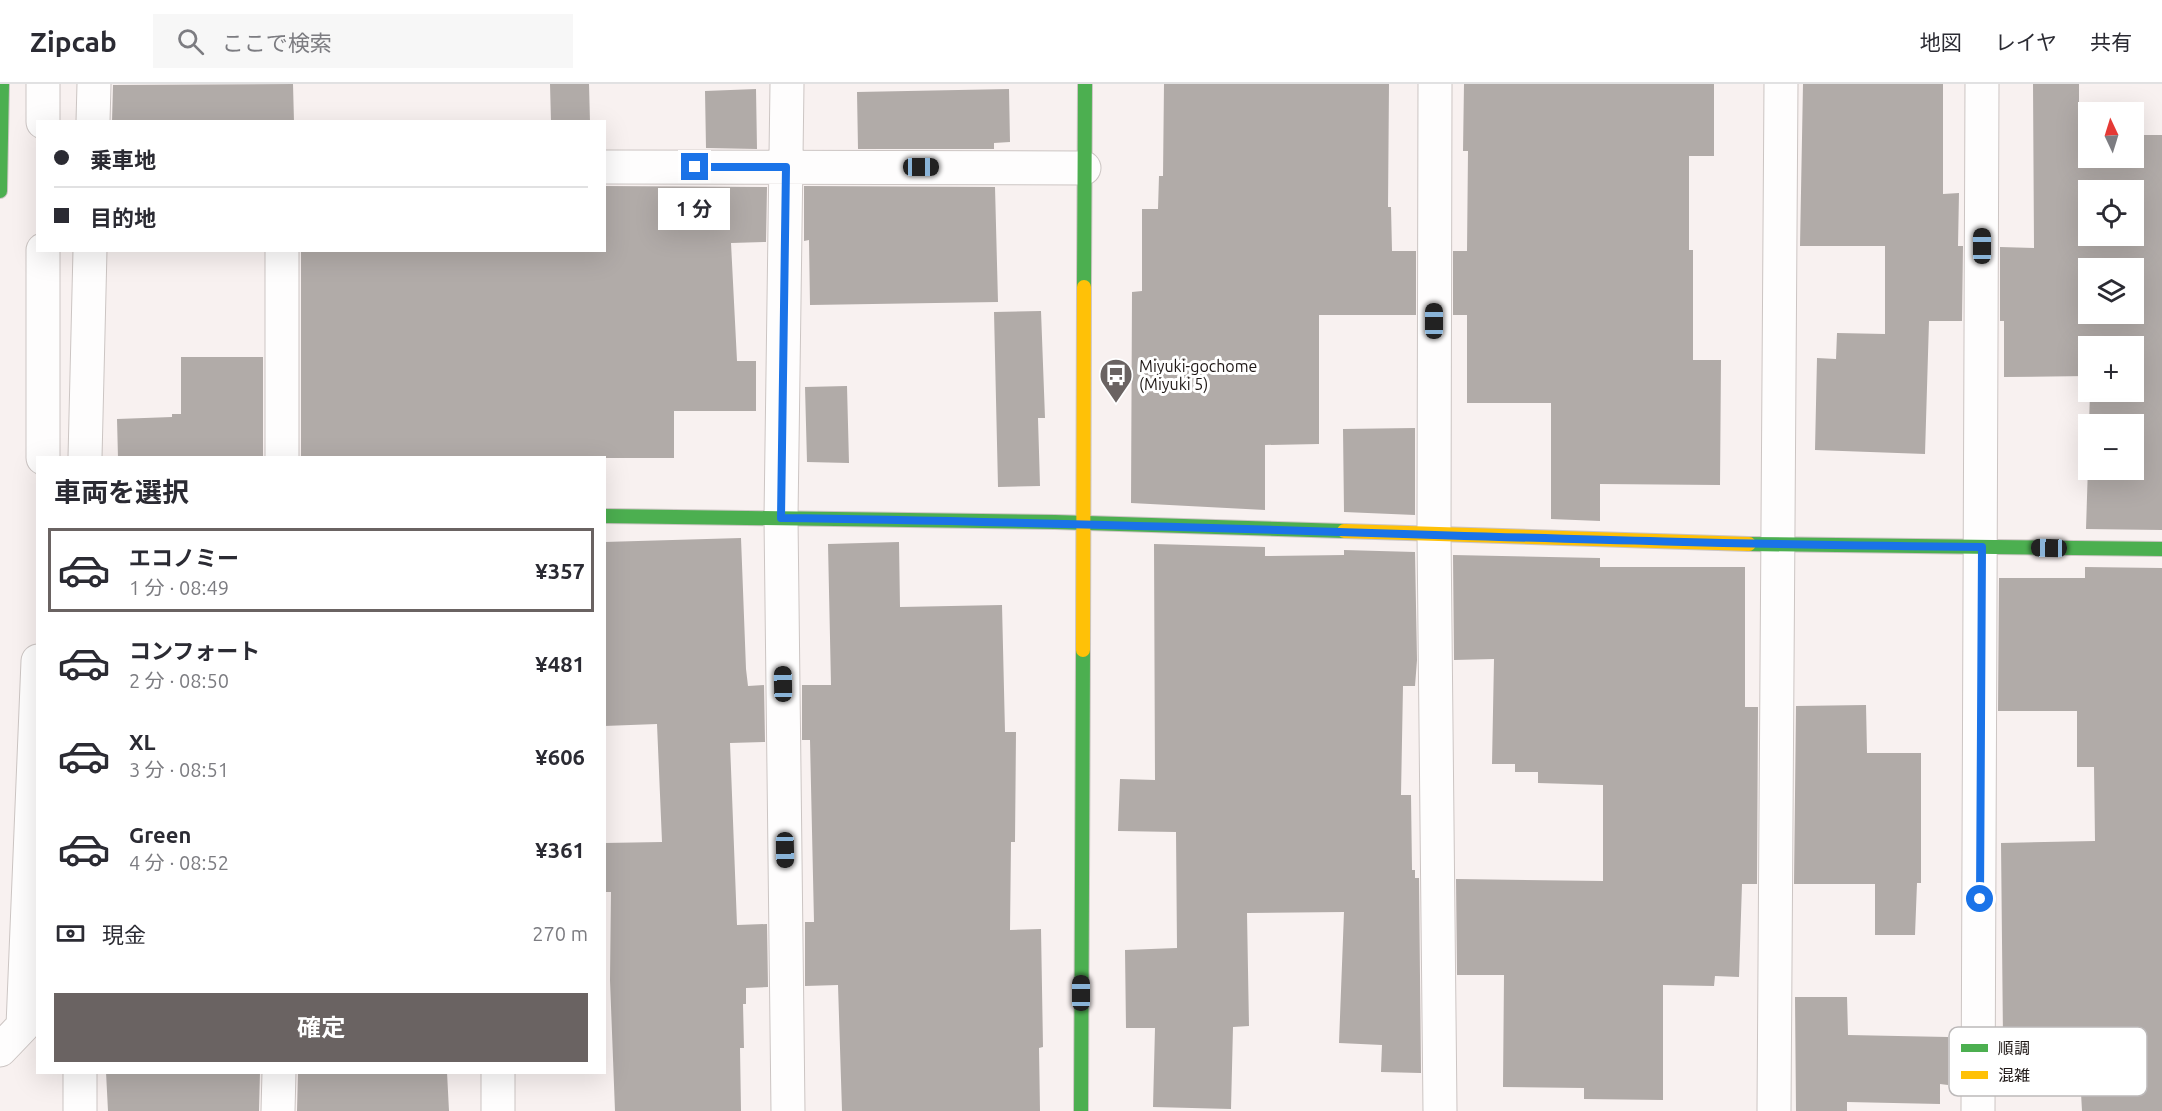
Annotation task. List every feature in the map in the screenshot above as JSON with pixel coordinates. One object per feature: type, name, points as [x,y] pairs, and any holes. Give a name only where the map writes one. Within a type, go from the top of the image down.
[{"type":"street","points":[[0,191],[2,84]]},
{"type":"street","points":[[43,84],[43,120]]},
{"type":"street","points":[[93,120],[94,84]]},
{"type":"street","points":[[787,84],[781,518],[788,1111]]},
{"type":"street","points":[[1081,1111],[1085,84]]},
{"type":"street","points":[[1435,84],[1434,534],[1440,1111]]},
{"type":"street","points":[[1774,1111],[1781,84]]},
{"type":"street","points":[[1979,1027],[1982,84]]},
{"type":"street","points":[[606,167],[1084,168]]},
{"type":"street","points":[[43,252],[43,456]]},
{"type":"street","points":[[85,456],[90,252]]},
{"type":"street","points":[[282,252],[282,456]]},
{"type":"street","points":[[606,516],[1082,523],[1777,544],[2162,549]]},
{"type":"street","points":[[0,1050],[23,1026],[36,711]]},
{"type":"street","points":[[80,1074],[80,1111]]},
{"type":"street","points":[[278,1111],[279,1074]]},
{"type":"street","points":[[498,1074],[498,1111]]},
{"type":"street","points":[[1978,1096],[1978,1111]]},
{"type":"building","points":[[293,84],[294,120],[112,120],[113,85]]},
{"type":"building","points":[[550,84],[589,84],[590,120],[551,120]]},
{"type":"building","points":[[1164,84],[1389,84],[1388,207],[1391,207],[1392,251],[1416,251],[1416,315],[1319,315],[1319,444],[1265,445],[1265,510],[1131,503],[1132,292],[1142,291],[1142,209],[1158,209],[1159,176],[1163,176]]},
{"type":"building","points":[[1464,84],[1714,84],[1714,156],[1689,156],[1689,250],[1693,250],[1693,360],[1721,360],[1720,485],[1600,484],[1600,521],[1551,519],[1551,403],[1467,403],[1467,315],[1453,315],[1453,251],[1467,251],[1468,151],[1463,151]]},
{"type":"building","points":[[1803,84],[1943,84],[1943,194],[1959,193],[1958,246],[1963,246],[1962,321],[1929,321],[1925,454],[1815,450],[1817,358],[1836,359],[1837,333],[1885,334],[1885,246],[1800,246]]},
{"type":"building","points":[[2033,84],[2079,84],[2078,168],[2144,168],[2144,135],[2162,135],[2162,530],[2086,529],[2088,480],[2144,480],[2144,414],[2089,414],[2090,402],[2144,402],[2144,336],[2078,336],[2078,376],[2004,377],[2004,321],[2000,321],[2000,247],[2034,248]]},
{"type":"building","points":[[756,89],[757,149],[706,148],[705,91]]},
{"type":"building","points":[[1009,89],[1010,142],[994,143],[994,149],[858,149],[857,92]]},
{"type":"building","points":[[606,186],[767,187],[766,242],[731,243],[737,361],[756,361],[756,411],[674,411],[674,458],[301,456],[301,252],[606,252]]},
{"type":"building","points":[[804,186],[995,187],[998,302],[810,305],[809,240],[804,241]]},
{"type":"building","points":[[1041,311],[1045,418],[1038,418],[1040,486],[998,487],[994,312]]},
{"type":"building","points":[[181,357],[263,357],[263,456],[118,456],[117,419],[172,417],[172,414],[181,414]]},
{"type":"building","points":[[847,386],[849,463],[807,462],[805,387]]},
{"type":"building","points":[[1415,428],[1415,515],[1344,512],[1343,429]]},
{"type":"building","points":[[741,538],[748,686],[764,685],[765,742],[730,743],[737,925],[767,924],[768,987],[746,988],[746,1004],[743,1004],[744,1048],[740,1048],[741,1111],[615,1111],[610,980],[611,892],[606,892],[606,843],[662,842],[657,724],[606,726],[606,542]]},
{"type":"building","points":[[899,542],[900,607],[1002,605],[1005,732],[1016,732],[1015,842],[1011,842],[1010,930],[1041,929],[1043,1047],[1039,1048],[1040,1111],[842,1111],[838,985],[805,986],[805,922],[814,922],[810,740],[802,740],[802,685],[831,685],[828,544]]},
{"type":"building","points":[[1154,544],[1265,547],[1265,556],[1344,555],[1344,550],[1415,552],[1417,660],[1415,686],[1403,686],[1401,795],[1411,795],[1412,870],[1415,870],[1415,878],[1419,878],[1421,1073],[1381,1072],[1382,1045],[1339,1043],[1344,912],[1247,913],[1249,1026],[1233,1027],[1231,1109],[1153,1107],[1155,1028],[1126,1028],[1125,950],[1177,948],[1176,832],[1118,831],[1120,779],[1155,780]]},
{"type":"building","points":[[1453,555],[1600,558],[1600,567],[1745,567],[1745,707],[1758,707],[1757,884],[1742,884],[1739,977],[1715,976],[1714,986],[1663,985],[1663,1100],[1584,1099],[1584,1088],[1503,1087],[1504,975],[1457,975],[1456,879],[1603,881],[1603,785],[1538,783],[1538,772],[1515,772],[1515,764],[1492,764],[1494,659],[1454,660]]},
{"type":"building","points":[[2085,567],[2162,568],[2162,1111],[2082,1111],[2081,1096],[2147,1096],[2147,1027],[2003,1027],[2001,843],[2095,841],[2094,767],[2077,767],[2077,711],[1998,711],[1999,578],[2085,578]]},
{"type":"building","points":[[1866,705],[1867,753],[1921,753],[1921,883],[1917,883],[1915,935],[1875,935],[1875,884],[1794,884],[1796,706]]},
{"type":"building","points":[[1795,997],[1847,997],[1848,1035],[1948,1037],[1948,1085],[1940,1084],[1940,1104],[1847,1102],[1847,1111],[1796,1111]]},
{"type":"building","points":[[106,1074],[260,1074],[259,1111],[108,1111]]},
{"type":"building","points":[[298,1074],[447,1074],[449,1111],[297,1111]]},
{"type":"traffic: fast","points":[[0,191],[2,84]]},
{"type":"traffic: fast","points":[[1084,287],[1085,84]]},
{"type":"traffic: fast","points":[[606,516],[1055,522],[1344,531]]},
{"type":"traffic: fast","points":[[1749,544],[2162,549]]},
{"type":"traffic: fast","points":[[1081,1111],[1083,650]]},
{"type":"traffic: slow","points":[[1083,650],[1084,287]]},
{"type":"traffic: slow","points":[[1344,531],[1749,544]]},
{"type":"place","name":"Miyuki-gochome (Miyuki 5)","points":[[1116,404]]},
{"type":"route","points":[[695,167],[786,167],[781,518],[1055,522],[1777,544],[1982,547],[1980,899]]}]
